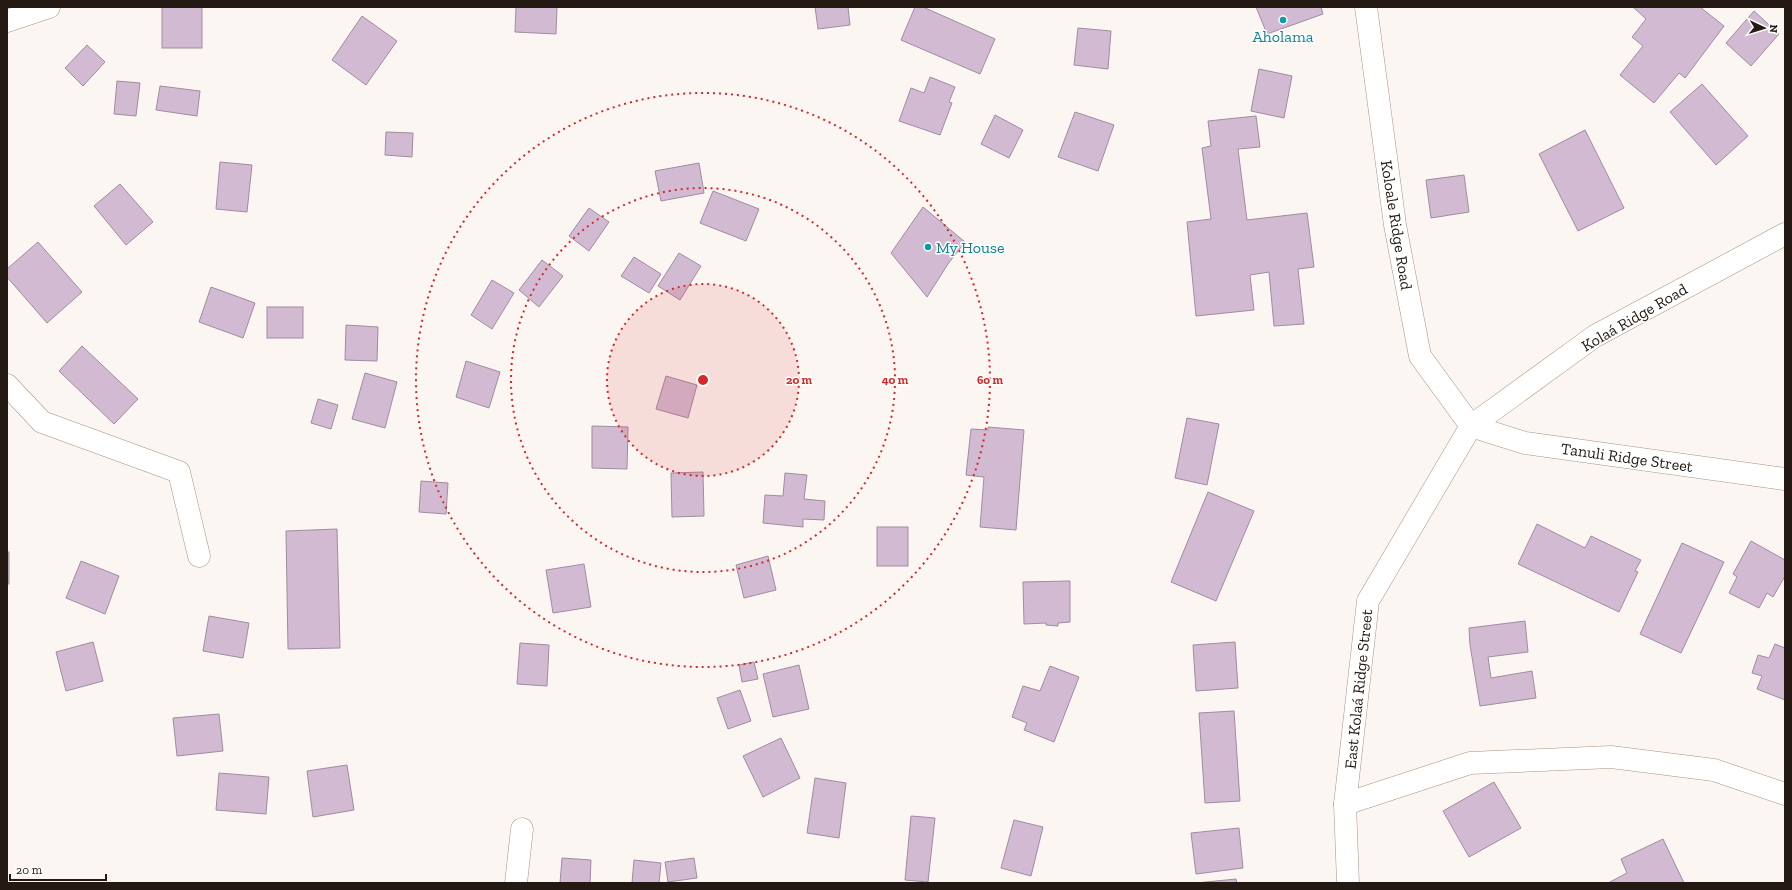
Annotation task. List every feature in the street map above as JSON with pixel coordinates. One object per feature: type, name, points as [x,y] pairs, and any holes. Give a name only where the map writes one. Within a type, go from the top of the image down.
[{"type":"street","points":[[7,22],[49,7]]},
{"type":"street","name":"Koloale Ridge Road","points":[[1366,7],[1395,225],[1420,356],[1471,426]]},
{"type":"street","name":"Kolaá Ridge Road","points":[[1471,426],[1596,336],[1785,234]]},
{"type":"street","points":[[7,385],[42,422],[179,472],[199,556]]},
{"type":"street","name":"Tanuli Ridge Street","points":[[1471,426],[1525,443],[1785,479]]},
{"type":"street","name":"East Kolaá Ridge Street","points":[[1348,883],[1346,804],[1368,601],[1471,426]]},
{"type":"street","points":[[1346,804],[1470,763],[1611,757],[1714,770],[1785,794]]},
{"type":"street","points":[[516,883],[522,828]]},
{"type":"building","points":[[162,7],[202,7],[202,48],[162,48]]},
{"type":"building","points":[[516,7],[557,7],[556,34],[515,32]]},
{"type":"building","points":[[815,7],[848,7],[850,25],[818,29]]},
{"type":"building","points":[[915,7],[923,7],[995,39],[980,74],[901,40]]},
{"type":"building","name":"Aholama","points":[[1256,7],[1321,7],[1323,14],[1267,34]]},
{"type":"building","points":[[1633,7],[1700,7],[1724,26],[1685,78],[1679,73],[1654,103],[1620,75],[1643,46],[1632,37],[1646,19]]},
{"type":"building","points":[[1754,11],[1779,34],[1751,66],[1726,43]]},
{"type":"building","points":[[362,16],[397,41],[366,85],[332,60]]},
{"type":"building","points":[[1078,28],[1111,31],[1108,69],[1074,65]]},
{"type":"building","points":[[87,45],[105,62],[83,86],[65,68]]},
{"type":"building","points":[[1259,69],[1292,76],[1284,118],[1251,111]]},
{"type":"building","points":[[930,77],[955,87],[949,102],[952,103],[940,135],[899,121],[911,88],[924,93]]},
{"type":"building","points":[[117,81],[140,83],[136,116],[114,114]]},
{"type":"building","points":[[1702,84],[1748,136],[1716,165],[1670,112]]},
{"type":"building","points":[[160,86],[200,91],[197,116],[156,110]]},
{"type":"building","points":[[1075,112],[1114,125],[1098,171],[1058,157]]},
{"type":"building","points":[[995,115],[1023,130],[1009,158],[981,144]]},
{"type":"building","points":[[1256,116],[1260,147],[1238,149],[1247,220],[1307,213],[1314,267],[1298,269],[1304,324],[1274,326],[1269,272],[1250,275],[1254,310],[1196,316],[1187,222],[1211,219],[1202,148],[1211,146],[1208,121]]},
{"type":"building","points":[[1585,130],[1624,208],[1578,231],[1539,154]]},
{"type":"building","points":[[386,132],[413,133],[412,157],[385,155]]},
{"type":"building","points":[[220,162],[252,165],[247,212],[216,209]]},
{"type":"building","points":[[699,163],[704,193],[661,201],[655,171]]},
{"type":"building","points":[[1464,175],[1469,212],[1431,218],[1426,180]]},
{"type":"building","points":[[120,184],[153,222],[126,245],[94,206]]},
{"type":"building","points":[[713,191],[759,209],[746,241],[700,223]]},
{"type":"building","name":"My House","points":[[923,207],[965,242],[948,264],[927,297],[891,253]]},
{"type":"building","points":[[589,208],[609,222],[589,251],[569,236]]},
{"type":"building","points":[[38,242],[82,292],[47,323],[7,277],[7,269]]},
{"type":"building","points":[[679,253],[701,266],[680,300],[658,286]]},
{"type":"building","points":[[634,257],[661,274],[649,293],[621,276]]},
{"type":"building","points":[[542,260],[563,276],[539,307],[519,290]]},
{"type":"building","points":[[492,280],[514,293],[492,329],[471,315]]},
{"type":"building","points":[[211,287],[255,303],[243,338],[199,322]]},
{"type":"building","points":[[267,307],[303,307],[303,338],[267,338]]},
{"type":"building","points":[[346,325],[378,327],[377,361],[345,360]]},
{"type":"building","points":[[82,346],[138,399],[114,424],[59,371]]},
{"type":"building","points":[[466,361],[500,372],[489,408],[456,397]]},
{"type":"building","points":[[365,373],[397,382],[385,428],[352,419]]},
{"type":"building","points":[[666,376],[697,385],[688,418],[656,409]]},
{"type":"building","points":[[318,399],[338,405],[331,429],[311,423]]},
{"type":"building","points":[[1187,418],[1219,424],[1207,485],[1175,478]]},
{"type":"building","points":[[592,426],[628,427],[627,469],[592,468]]},
{"type":"building","points":[[988,427],[1024,430],[1016,530],[980,527],[984,477],[966,475],[971,429],[988,430]]},
{"type":"building","points":[[703,472],[704,516],[672,517],[671,473]]},
{"type":"building","points":[[785,473],[807,475],[804,499],[825,501],[824,520],[803,519],[803,527],[763,523],[765,495],[783,496]]},
{"type":"building","points":[[421,481],[448,483],[446,514],[419,512]]},
{"type":"building","points":[[1208,492],[1254,511],[1216,601],[1171,582]]},
{"type":"building","points":[[1537,524],[1585,548],[1591,536],[1641,560],[1635,571],[1638,572],[1619,612],[1518,564]]},
{"type":"building","points":[[877,527],[908,527],[908,566],[877,566]]},
{"type":"building","points":[[337,529],[340,648],[288,649],[286,531]]},
{"type":"building","points":[[1751,541],[1785,560],[1785,576],[1773,597],[1767,593],[1759,608],[1729,593],[1737,577],[1733,574]]},
{"type":"building","points":[[1682,543],[1724,562],[1681,653],[1640,634]]},
{"type":"building","points":[[7,552],[9,552],[9,584],[7,584]]},
{"type":"building","points":[[768,556],[776,590],[744,598],[736,565]]},
{"type":"building","points":[[81,561],[119,576],[105,614],[66,598]]},
{"type":"building","points":[[584,564],[591,607],[553,613],[546,570]]},
{"type":"building","points":[[1070,581],[1070,622],[1058,623],[1058,626],[1046,625],[1046,623],[1024,624],[1023,582]]},
{"type":"building","points":[[209,616],[249,623],[243,658],[203,651]]},
{"type":"building","points":[[1525,621],[1528,652],[1488,657],[1491,678],[1532,671],[1536,698],[1480,706],[1470,645],[1469,628]]},
{"type":"building","points":[[93,642],[103,681],[66,691],[56,652]]},
{"type":"building","points":[[1235,642],[1238,688],[1196,691],[1193,645]]},
{"type":"building","points":[[520,643],[549,645],[547,686],[517,684]]},
{"type":"building","points":[[1775,644],[1785,648],[1785,700],[1757,689],[1762,676],[1752,673],[1758,655],[1769,658]]},
{"type":"building","points":[[754,662],[758,679],[742,682],[739,665]]},
{"type":"building","points":[[799,665],[809,709],[773,717],[763,674]]},
{"type":"building","points":[[1050,666],[1079,677],[1054,742],[1024,730],[1027,723],[1012,717],[1023,686],[1040,691]]},
{"type":"building","points":[[740,690],[751,721],[728,729],[717,698]]},
{"type":"building","points":[[1234,711],[1240,801],[1205,803],[1199,713]]},
{"type":"building","points":[[219,714],[223,751],[177,756],[173,718]]},
{"type":"building","points":[[781,738],[800,778],[763,797],[743,756]]},
{"type":"building","points":[[347,765],[354,810],[313,817],[307,771]]},
{"type":"building","points":[[219,773],[269,777],[266,814],[216,810]]},
{"type":"building","points":[[815,778],[846,783],[839,838],[807,833]]},
{"type":"building","points":[[1494,782],[1521,828],[1469,857],[1443,811]]},
{"type":"building","points":[[911,816],[935,818],[928,882],[905,880]]},
{"type":"building","points":[[1014,820],[1043,827],[1031,876],[1001,868]]},
{"type":"building","points":[[1239,828],[1243,868],[1196,874],[1191,833]]},
{"type":"building","points":[[1663,839],[1684,883],[1608,883],[1627,873],[1621,859]]},
{"type":"building","points":[[562,858],[591,860],[590,883],[560,883]]},
{"type":"building","points":[[694,858],[697,878],[668,882],[665,862]]},
{"type":"building","points":[[634,860],[661,863],[659,883],[632,883]]},
{"type":"building","points":[[1236,879],[1237,883],[1196,883]]},
{"type":"place","name":"Aholama","points":[[1283,20]]},
{"type":"place","name":"My House","points":[[928,247]]}]
